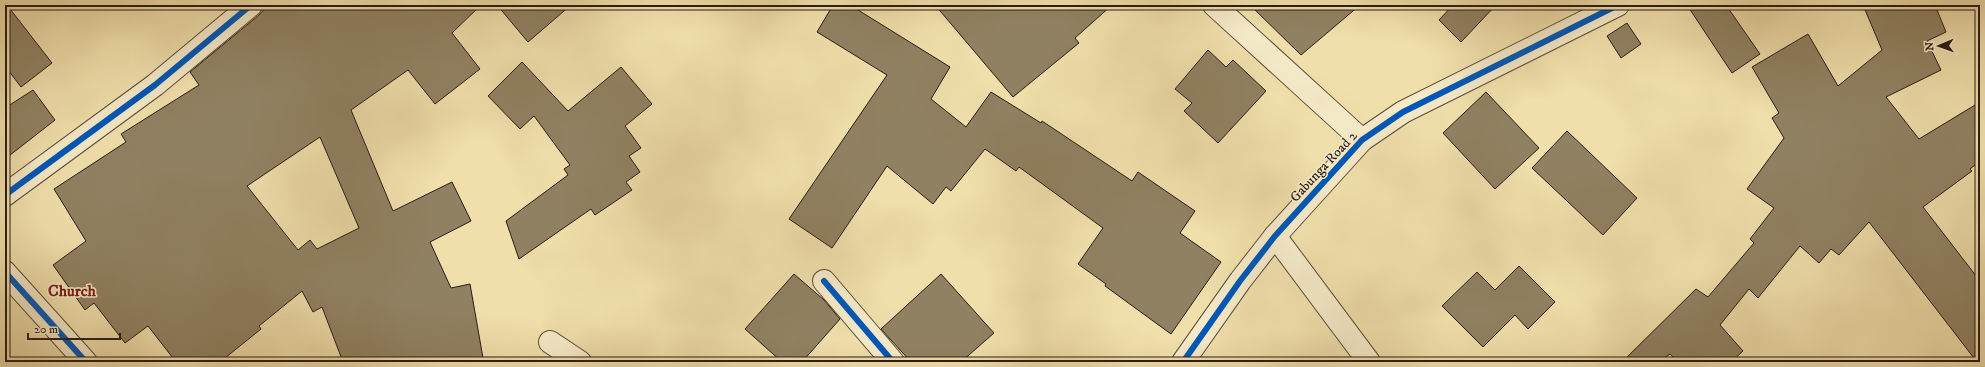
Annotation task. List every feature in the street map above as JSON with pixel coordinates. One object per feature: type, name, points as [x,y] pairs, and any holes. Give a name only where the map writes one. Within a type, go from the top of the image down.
[{"type":"street","points":[[5,195],[155,85],[251,5]]},
{"type":"street","points":[[1214,5],[1362,140]]},
{"type":"street","name":"Gabunga Road 2","points":[[1183,362],[1240,280],[1275,236],[1362,140],[1403,112],[1618,5]]},
{"type":"street","points":[[1275,236],[1369,362]]},
{"type":"street","points":[[5,272],[86,362]]},
{"type":"street","points":[[824,281],[893,362]]},
{"type":"street","points":[[550,342],[580,362]]},
{"type":"building","points":[[5,5],[7,5],[52,63],[21,87],[5,66]]},
{"type":"building","points":[[268,5],[481,5],[452,33],[480,69],[435,104],[408,70],[351,110],[393,211],[452,182],[471,221],[430,242],[451,288],[470,284],[483,358],[459,362],[343,362],[322,307],[313,312],[302,291],[259,326],[261,329],[220,362],[176,362],[148,326],[125,343],[94,303],[85,310],[53,265],[86,241],[54,189],[126,142],[121,134],[199,85],[190,72],[259,15]],"holes":[[[320,137],[359,228],[317,249],[310,240],[298,250],[247,186]]]},
{"type":"building","points":[[497,5],[571,5],[528,42]]},
{"type":"building","points":[[833,5],[850,5],[950,67],[931,99],[966,127],[991,92],[1041,123],[1042,121],[1132,181],[1138,172],[1195,211],[1180,233],[1221,262],[1171,334],[1105,286],[1106,284],[1078,264],[1103,228],[1019,167],[1016,171],[985,149],[951,191],[946,187],[933,204],[887,166],[832,248],[789,219],[887,75],[817,32]]},
{"type":"building","points":[[935,5],[1112,5],[1075,38],[1079,43],[1013,97]]},
{"type":"building","points":[[1250,5],[1360,5],[1301,55]]},
{"type":"building","points":[[1453,5],[1496,5],[1461,42],[1439,20]]},
{"type":"building","points":[[1687,5],[1726,5],[1760,54],[1732,73]]},
{"type":"building","points":[[1863,5],[1935,5],[1946,32],[1927,41],[1941,70],[1886,97],[1919,139],[1980,102],[1980,161],[1970,169],[1972,171],[1923,207],[1980,281],[1980,362],[1977,362],[1869,222],[1839,255],[1831,249],[1819,263],[1800,246],[1758,298],[1749,289],[1720,325],[1743,351],[1731,362],[1678,362],[1670,354],[1659,362],[1622,362],[1696,289],[1708,297],[1754,243],[1750,239],[1774,208],[1747,189],[1784,138],[1772,118],[1779,113],[1752,67],[1808,34],[1838,86],[1882,50]]},
{"type":"building","points":[[1627,23],[1641,44],[1621,58],[1607,36]]},
{"type":"building","points":[[1208,50],[1226,67],[1233,60],[1266,91],[1218,143],[1184,111],[1192,103],[1175,89]]},
{"type":"building","points":[[522,62],[568,111],[621,67],[652,104],[625,126],[641,148],[629,156],[640,172],[626,182],[632,190],[595,215],[591,209],[519,259],[506,221],[568,175],[564,169],[570,165],[534,116],[520,129],[488,96]]},
{"type":"building","points":[[33,90],[55,120],[5,159],[5,108]]},
{"type":"building","points":[[1486,92],[1539,148],[1495,189],[1443,133]]},
{"type":"building","points":[[1567,131],[1637,198],[1603,235],[1532,168]]},
{"type":"building","points":[[1519,266],[1555,302],[1528,329],[1515,315],[1483,347],[1442,306],[1477,272],[1495,290]]},
{"type":"building","points":[[794,274],[824,300],[840,319],[802,362],[782,362],[745,329]]},
{"type":"building","points":[[941,274],[994,333],[961,362],[911,362],[881,329]]},
{"type":"cycle path","points":[[5,195],[155,85],[251,5]]},
{"type":"cycle path","points":[[1183,362],[1240,281],[1275,236],[1362,140],[1403,112],[1618,5]]},
{"type":"cycle path","points":[[5,272],[86,362]]},
{"type":"cycle path","points":[[824,281],[893,362]]},
{"type":"district","name":"Church","points":[[72,290]]}]
